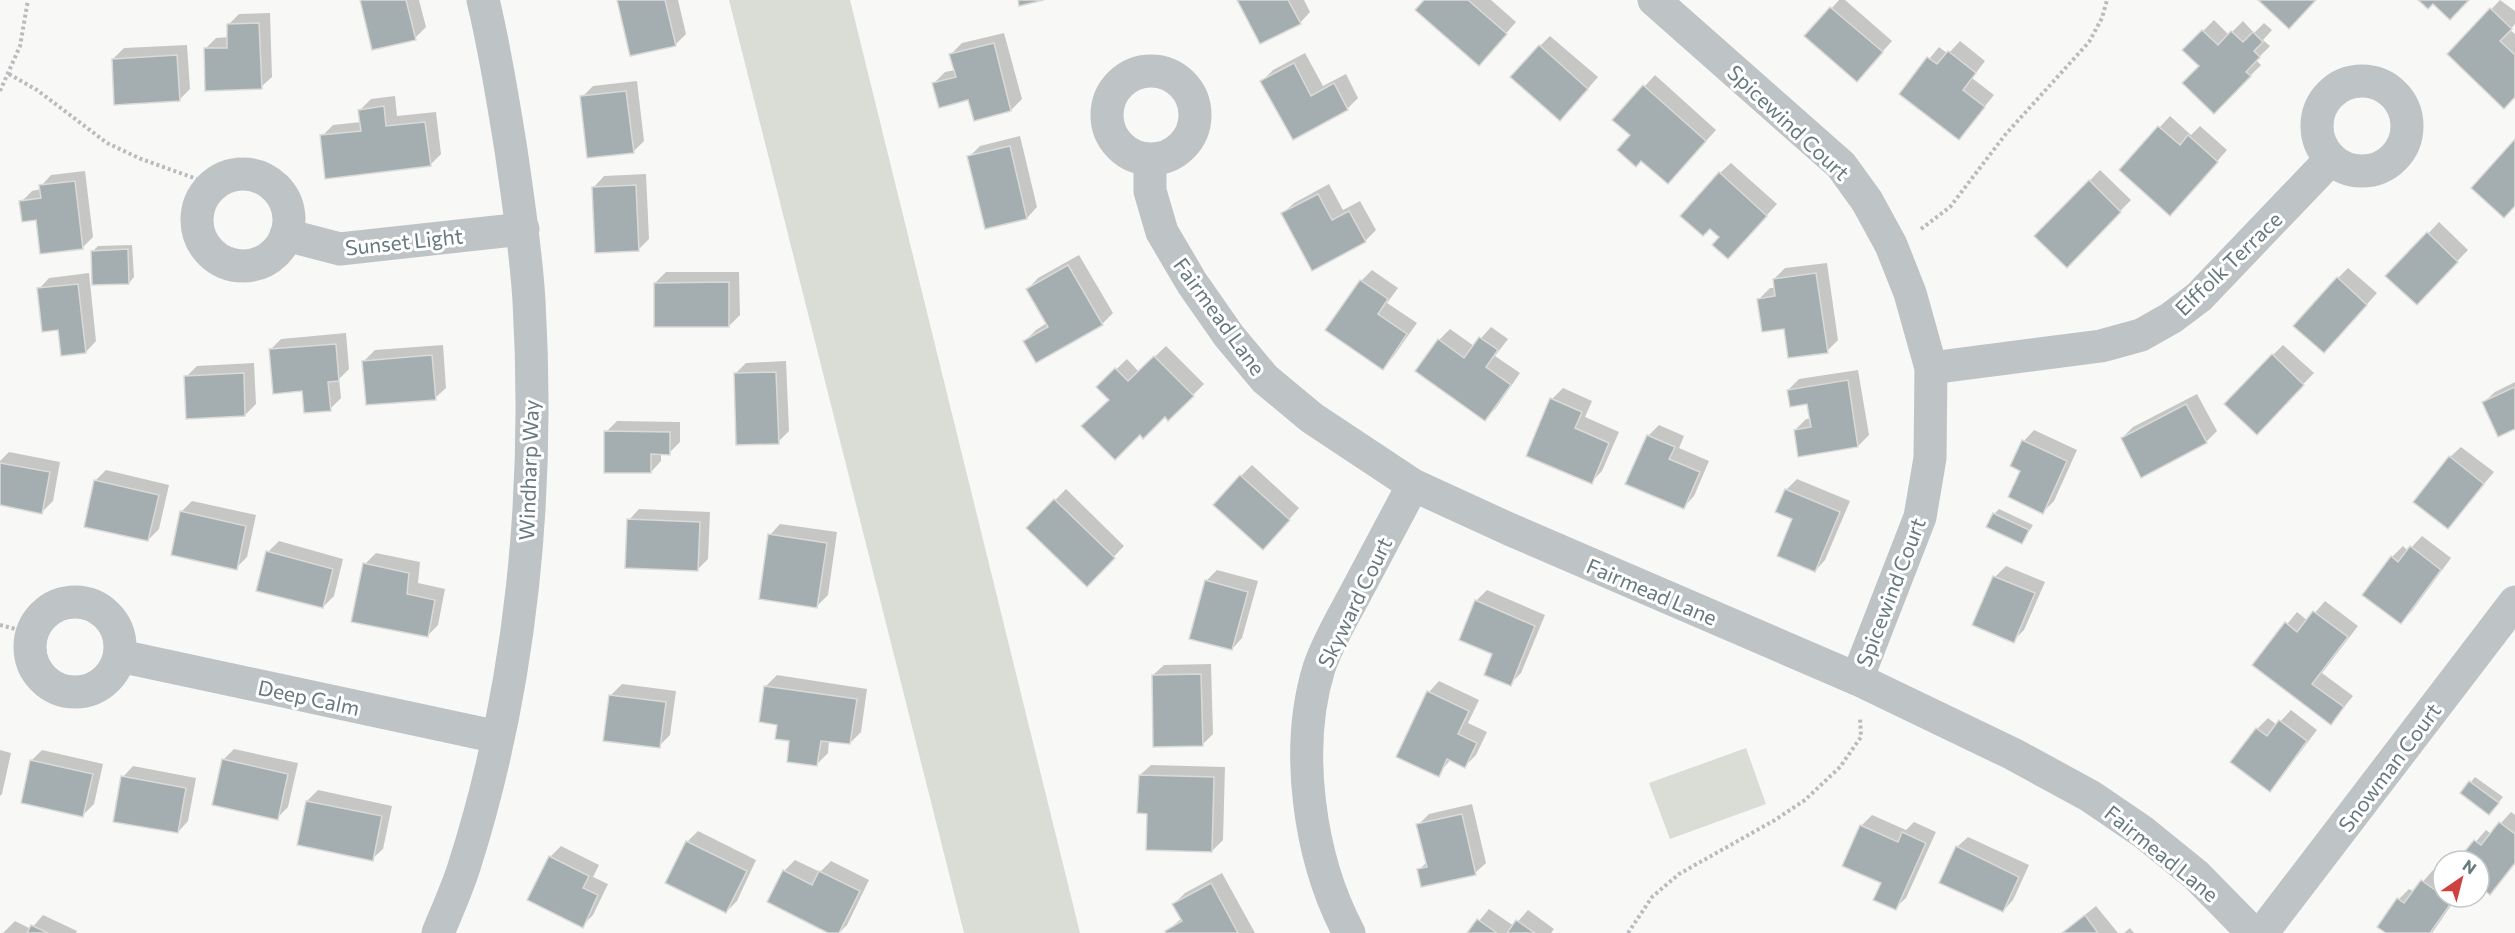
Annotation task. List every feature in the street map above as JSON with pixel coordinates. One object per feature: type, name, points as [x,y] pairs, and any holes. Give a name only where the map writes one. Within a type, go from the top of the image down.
[{"type":"street","name":"Windharp Way","points":[[438,933],[464,869],[498,737],[519,618],[528,527],[532,438],[531,369],[529,302],[523,229],[505,111],[483,0]]},
{"type":"street","name":"Spicewind Court","points":[[1654,0],[1841,165],[1867,201],[1891,244],[1910,292],[1931,368],[1930,458],[1920,517],[1857,679]]},
{"type":"street","name":"Elffolk Terrace","points":[[1931,368],[2101,346],[2141,335],[2171,318],[2199,297],[2331,159]]},
{"type":"street","name":"Fairmead Lane","points":[[1150,160],[1150,191],[1162,232],[1192,283],[1229,336],[1265,379],[1312,418],[1413,486],[1857,679],[2013,754],[2091,796],[2143,832],[2196,875],[2253,933]]},
{"type":"street","points":[[239,174],[256,176],[268,182],[281,194],[289,220],[286,235],[278,250],[264,261],[246,266],[231,265],[217,258],[204,245],[197,227],[198,210],[203,197],[214,185],[239,174]]},
{"type":"street","name":"Sunset Light","points":[[286,235],[340,249],[523,229]]},
{"type":"street","name":"Skyward Court","points":[[1349,933],[1328,882],[1313,822],[1307,781],[1311,698],[1320,665],[1338,627],[1413,486]]},
{"type":"street","points":[[83,602],[97,608],[112,620],[119,634],[120,656],[111,676],[100,686],[86,692],[71,693],[58,689],[42,679],[33,665],[29,649],[32,633],[40,618],[51,609],[64,603],[83,602]]},
{"type":"street","name":"Snowman Court","points":[[2262,933],[2515,602]]},
{"type":"street","name":"Deep Calm","points":[[120,656],[498,737]]},
{"type":"path","points":[[0,91],[20,46],[28,0]]},
{"type":"path","points":[[1891,244],[1930,224],[1950,207],[2005,135],[2089,42],[2102,18],[2107,0]]},
{"type":"path","points":[[9,74],[37,90],[106,143],[141,159],[214,185]]},
{"type":"path","points":[[0,625],[32,633]]},
{"type":"path","points":[[1628,933],[1652,897],[1679,874],[1798,805],[1840,767],[1861,737],[1857,679]]},
{"type":"shaded area","points":[[729,0],[850,0],[1080,933],[964,933]]},
{"type":"shaded area","points":[[1746,748],[1766,804],[1670,839],[1649,783]]},
{"type":"building","points":[[360,0],[406,0],[416,40],[372,50]]},
{"type":"building","points":[[617,0],[665,0],[676,46],[630,56]]},
{"type":"building","points":[[1018,0],[1044,0],[1019,6]]},
{"type":"building","points":[[1237,0],[1288,0],[1301,24],[1260,44]]},
{"type":"building","points":[[1424,0],[1468,0],[1507,34],[1479,66],[1415,10]]},
{"type":"building","points":[[2258,0],[2316,0],[2289,29]]},
{"type":"building","points":[[2418,0],[2469,0],[2450,20],[2433,4],[2428,9]]},
{"type":"building","points":[[1830,7],[1883,52],[1857,82],[1804,36]]},
{"type":"building","points":[[2490,8],[2512,29],[2500,41],[2515,55],[2515,97],[2504,109],[2447,54]]},
{"type":"building","points":[[259,23],[262,89],[205,91],[204,48],[227,48],[227,24]]},
{"type":"building","points":[[2202,30],[2218,45],[2231,31],[2243,42],[2253,32],[2263,42],[2254,51],[2260,57],[2246,72],[2251,76],[2214,114],[2182,83],[2199,66],[2182,50]]},
{"type":"building","points":[[994,43],[1011,111],[974,121],[968,100],[939,108],[932,83],[956,77],[949,54]]},
{"type":"building","points":[[1539,45],[1588,89],[1560,121],[1510,77]]},
{"type":"building","points":[[1948,51],[1976,73],[1963,90],[1985,107],[1959,140],[1899,94],[1927,57],[1937,64]]},
{"type":"building","points":[[177,55],[180,101],[114,105],[112,59]]},
{"type":"building","points":[[1294,63],[1311,96],[1334,83],[1348,110],[1293,140],[1260,81]]},
{"type":"building","points":[[1643,85],[1706,141],[1668,184],[1641,161],[1636,167],[1617,150],[1630,135],[1612,120]]},
{"type":"building","points":[[626,91],[634,153],[587,158],[580,96]]},
{"type":"building","points":[[384,106],[386,126],[425,122],[431,166],[325,179],[320,135],[361,131],[358,110]]},
{"type":"building","points":[[2158,126],[2180,145],[2188,135],[2218,162],[2170,216],[2119,170]]},
{"type":"building","points":[[2515,139],[2515,206],[2504,218],[2471,188]]},
{"type":"building","points":[[1010,146],[1027,219],[985,229],[967,156]]},
{"type":"building","points":[[1719,172],[1767,216],[1728,259],[1712,245],[1719,237],[1710,229],[1703,236],[1680,216]]},
{"type":"building","points":[[2089,180],[2121,212],[2067,268],[2034,236]]},
{"type":"building","points":[[75,181],[83,249],[40,254],[36,220],[22,222],[19,201],[41,198],[39,185]]},
{"type":"building","points":[[636,185],[639,251],[595,253],[592,187]]},
{"type":"building","points":[[1318,194],[1332,220],[1349,211],[1366,242],[1312,271],[1281,213]]},
{"type":"building","points":[[2427,232],[2458,262],[2417,305],[2385,276]]},
{"type":"building","points":[[128,249],[129,284],[92,285],[91,251]]},
{"type":"building","points":[[1068,265],[1103,325],[1036,363],[1023,341],[1048,327],[1026,289]]},
{"type":"building","points":[[1816,273],[1828,353],[1788,358],[1784,329],[1762,332],[1757,299],[1775,296],[1773,279]]},
{"type":"building","points":[[2337,277],[2367,305],[2324,353],[2293,326]]},
{"type":"building","points":[[1360,280],[1388,299],[1378,314],[1407,334],[1383,370],[1325,330]]},
{"type":"building","points":[[729,282],[729,327],[654,327],[654,283]]},
{"type":"building","points":[[78,284],[86,353],[61,356],[58,330],[42,332],[37,288]]},
{"type":"building","points":[[1479,337],[1498,350],[1486,367],[1511,385],[1485,421],[1415,371],[1438,339],[1464,358]]},
{"type":"building","points":[[336,344],[339,381],[328,382],[331,411],[304,413],[302,391],[273,394],[269,349]]},
{"type":"building","points":[[2272,354],[2304,385],[2257,435],[2224,404]]},
{"type":"building","points":[[432,355],[436,400],[366,405],[362,361]]},
{"type":"building","points":[[1154,356],[1194,396],[1168,421],[1165,417],[1143,439],[1140,435],[1115,460],[1081,426],[1109,400],[1096,387],[1115,368],[1128,381]]},
{"type":"building","points":[[776,372],[779,444],[736,445],[734,373]]},
{"type":"building","points":[[244,373],[245,416],[186,419],[184,376]]},
{"type":"building","points":[[1848,380],[1858,447],[1798,457],[1794,430],[1811,427],[1807,404],[1790,407],[1787,390]]},
{"type":"building","points":[[2515,387],[2515,429],[2498,437],[2482,402]]},
{"type":"building","points":[[1550,398],[1582,412],[1575,428],[1609,443],[1592,484],[1526,456]]},
{"type":"building","points":[[2186,404],[2207,443],[2141,478],[2121,438]]},
{"type":"building","points":[[604,431],[670,432],[670,455],[651,454],[651,473],[604,473]]},
{"type":"building","points":[[1647,435],[1675,447],[1669,459],[1700,472],[1684,509],[1625,484]]},
{"type":"building","points":[[2022,440],[2067,461],[2043,514],[2008,497],[2020,471],[2010,466]]},
{"type":"building","points":[[2449,456],[2484,484],[2448,529],[2413,502]]},
{"type":"building","points":[[0,463],[50,472],[42,514],[0,505]]},
{"type":"building","points":[[1240,475],[1290,520],[1263,550],[1213,505]]},
{"type":"building","points":[[94,480],[159,495],[148,541],[84,527]]},
{"type":"building","points":[[1785,489],[1840,512],[1815,572],[1777,556],[1792,519],[1775,512]]},
{"type":"building","points":[[1054,499],[1115,558],[1087,587],[1026,528]]},
{"type":"building","points":[[180,511],[246,526],[237,570],[171,555]]},
{"type":"building","points":[[1993,513],[2029,530],[2022,544],[1986,527]]},
{"type":"building","points":[[627,519],[700,522],[698,571],[625,568]]},
{"type":"building","points":[[768,534],[827,543],[817,608],[759,599]]},
{"type":"building","points":[[2410,546],[2441,570],[2401,624],[2362,595],[2391,556],[2398,562]]},
{"type":"building","points":[[266,551],[333,569],[323,608],[256,591]]},
{"type":"building","points":[[363,563],[409,573],[407,594],[435,600],[428,637],[351,622]]},
{"type":"building","points":[[1993,576],[2035,593],[2014,643],[1972,625]]},
{"type":"building","points":[[1205,580],[1248,592],[1232,650],[1189,639]]},
{"type":"building","points":[[1475,600],[1535,626],[1511,686],[1484,675],[1492,654],[1459,640]]},
{"type":"building","points":[[2313,611],[2348,637],[2312,684],[2344,707],[2331,725],[2252,665],[2285,622],[2297,632]]},
{"type":"building","points":[[1201,674],[1203,746],[1153,747],[1152,675]]},
{"type":"building","points":[[764,686],[857,699],[850,744],[821,741],[817,766],[787,762],[789,741],[775,739],[777,725],[759,722]]},
{"type":"building","points":[[1427,691],[1469,711],[1458,734],[1477,743],[1465,768],[1447,759],[1439,777],[1396,757]]},
{"type":"building","points":[[609,695],[666,702],[660,748],[603,741]]},
{"type":"building","points":[[2279,720],[2307,741],[2270,792],[2230,762],[2256,728],[2267,736]]},
{"type":"building","points":[[222,759],[288,774],[278,820],[212,805]]},
{"type":"building","points":[[30,760],[93,774],[83,817],[21,803]]},
{"type":"building","points":[[1139,775],[1214,777],[1212,852],[1146,850],[1147,814],[1137,813]]},
{"type":"building","points":[[121,776],[186,788],[178,833],[113,822]]},
{"type":"building","points":[[2469,781],[2499,803],[2489,815],[2460,793]]},
{"type":"building","points":[[306,801],[382,816],[373,861],[297,845]]},
{"type":"building","points":[[1462,814],[1476,875],[1421,887],[1417,869],[1427,867],[1416,824]]},
{"type":"building","points":[[2499,822],[2515,834],[2515,863],[2491,894],[2491,849],[2467,849],[2474,840],[2481,845]]},
{"type":"building","points":[[1860,825],[1898,842],[1902,832],[1926,843],[1896,910],[1873,900],[1881,883],[1842,866]]},
{"type":"building","points":[[686,841],[747,871],[726,913],[665,883]]},
{"type":"building","points":[[1956,846],[2019,877],[2003,912],[1939,883]]},
{"type":"building","points":[[549,856],[589,876],[583,888],[598,895],[583,928],[527,900]]},
{"type":"building","points":[[783,870],[812,885],[819,871],[860,891],[839,933],[828,933],[767,902]]},
{"type":"building","points":[[2421,880],[2431,887],[2431,909],[2447,909],[2430,933],[2386,933],[2377,927],[2397,898],[2404,903]]},
{"type":"building","points":[[1211,883],[1238,933],[1166,933],[1165,931],[1182,921],[1172,904]]},
{"type":"building","points":[[2085,915],[2098,933],[2062,933]]},
{"type":"building","points":[[1477,919],[1497,933],[1467,933]]},
{"type":"building","points":[[1516,920],[1535,933],[1507,933]]},
{"type":"building","points":[[31,925],[48,933],[27,933]]}]
